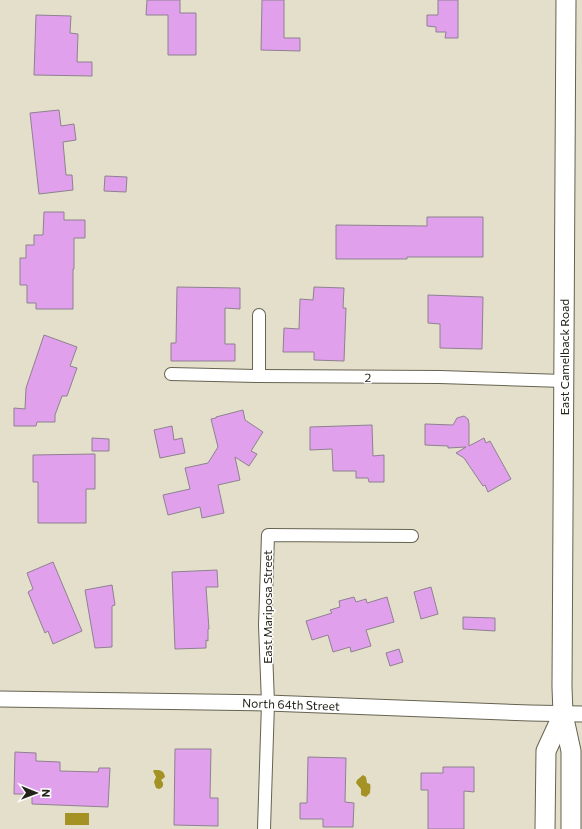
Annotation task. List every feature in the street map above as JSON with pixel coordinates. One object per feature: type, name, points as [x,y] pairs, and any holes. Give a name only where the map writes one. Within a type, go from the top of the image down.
[{"type":"main road","name":"East Camelback Road","points":[[566,0],[562,714],[571,752],[571,829]]},
{"type":"main road","name":"East Camelback Road","points":[[545,829],[546,751],[562,714]]},
{"type":"street","points":[[259,315],[259,376]]},
{"type":"street","name":"2","points":[[171,374],[440,377],[564,381]]},
{"type":"street","name":"East Mariposa Street","points":[[268,703],[265,625],[268,535],[412,536]]},
{"type":"street","name":"North 64th Street","points":[[0,699],[268,703],[582,714]]},
{"type":"street","points":[[264,829],[268,703]]},
{"type":"shaded area","points":[[153,771],[164,773],[165,777],[161,780],[163,783],[162,788],[156,788],[154,782],[156,777]]},
{"type":"shaded area","points":[[363,775],[366,777],[367,783],[370,784],[370,793],[366,797],[361,795],[361,789],[356,783],[357,780]]},
{"type":"shaded area","points":[[65,813],[89,813],[89,825],[65,825]]},
{"type":"building","points":[[147,0],[180,0],[180,13],[196,13],[196,55],[168,55],[168,15],[146,15]]},
{"type":"building","points":[[262,0],[284,0],[284,38],[300,38],[300,51],[261,50]]},
{"type":"building","points":[[438,0],[458,0],[458,38],[445,38],[446,32],[436,32],[436,27],[427,26],[427,15],[438,15]]},
{"type":"building","points":[[36,15],[71,16],[70,33],[78,34],[77,62],[92,62],[92,76],[34,75]]},
{"type":"building","points":[[59,110],[61,126],[74,124],[76,140],[63,142],[66,175],[72,175],[73,190],[39,194],[30,113]]},
{"type":"building","points":[[105,176],[127,177],[126,192],[104,191]]},
{"type":"building","points":[[44,212],[64,212],[64,220],[85,220],[85,238],[74,238],[73,309],[36,309],[36,303],[27,303],[27,285],[20,285],[20,258],[26,258],[26,245],[34,245],[34,235],[43,235]]},
{"type":"building","points":[[427,217],[483,217],[483,257],[336,259],[336,225],[427,226]]},
{"type":"building","points":[[177,287],[240,288],[240,309],[225,308],[225,344],[235,344],[235,361],[171,361],[171,343],[176,343]]},
{"type":"building","points":[[314,287],[344,288],[343,308],[346,308],[344,361],[314,360],[314,352],[283,352],[284,328],[299,329],[300,299],[313,300]]},
{"type":"building","points":[[428,295],[483,297],[482,349],[440,348],[440,324],[428,323]]},
{"type":"building","points":[[44,335],[77,347],[70,366],[77,368],[67,396],[62,396],[55,415],[55,422],[37,422],[36,426],[14,426],[14,408],[25,409],[26,388]]},
{"type":"building","points":[[243,410],[245,420],[263,432],[251,451],[257,454],[249,466],[235,457],[240,480],[218,485],[224,513],[202,518],[200,507],[168,515],[163,495],[190,489],[185,468],[208,463],[218,447],[211,419]]},
{"type":"building","points":[[464,416],[468,419],[469,424],[469,446],[484,438],[486,443],[490,441],[511,479],[488,492],[485,485],[483,486],[464,458],[456,453],[466,447],[448,448],[448,446],[425,445],[425,424],[453,425],[457,418]]},
{"type":"building","points":[[372,425],[373,456],[384,455],[384,482],[369,482],[368,478],[356,478],[356,471],[333,471],[332,449],[310,450],[310,427]]},
{"type":"building","points":[[172,426],[174,440],[182,438],[185,453],[160,458],[154,430]]},
{"type":"building","points":[[92,438],[109,439],[109,451],[92,451]]},
{"type":"building","points":[[95,454],[95,489],[86,489],[86,523],[38,523],[38,482],[33,482],[33,455]]},
{"type":"building","points":[[53,562],[82,631],[53,644],[48,631],[45,633],[28,592],[33,589],[27,573]]},
{"type":"building","points":[[217,570],[218,587],[206,587],[209,629],[208,641],[206,640],[206,648],[175,649],[172,572]]},
{"type":"building","points":[[112,585],[115,605],[112,606],[112,647],[95,648],[85,590]]},
{"type":"building","points":[[431,587],[438,614],[421,619],[414,592]]},
{"type":"building","points":[[354,597],[356,602],[366,599],[367,603],[387,597],[394,622],[366,630],[371,646],[351,652],[350,647],[333,652],[328,635],[312,640],[306,621],[332,613],[330,610],[340,607],[339,601]]},
{"type":"building","points":[[463,617],[495,618],[495,631],[463,629]]},
{"type":"building","points":[[399,649],[403,662],[390,666],[386,653]]},
{"type":"building","points":[[175,749],[211,749],[210,798],[218,798],[218,826],[174,825]]},
{"type":"building","points":[[15,752],[36,753],[36,761],[60,762],[60,771],[98,772],[99,768],[110,768],[108,807],[32,804],[32,794],[14,794]]},
{"type":"building","points":[[308,757],[346,758],[345,802],[354,803],[353,827],[323,827],[323,819],[300,819],[300,803],[307,803]]},
{"type":"building","points":[[443,767],[474,767],[474,792],[464,791],[464,829],[428,829],[428,790],[421,790],[421,773],[443,773]]}]
